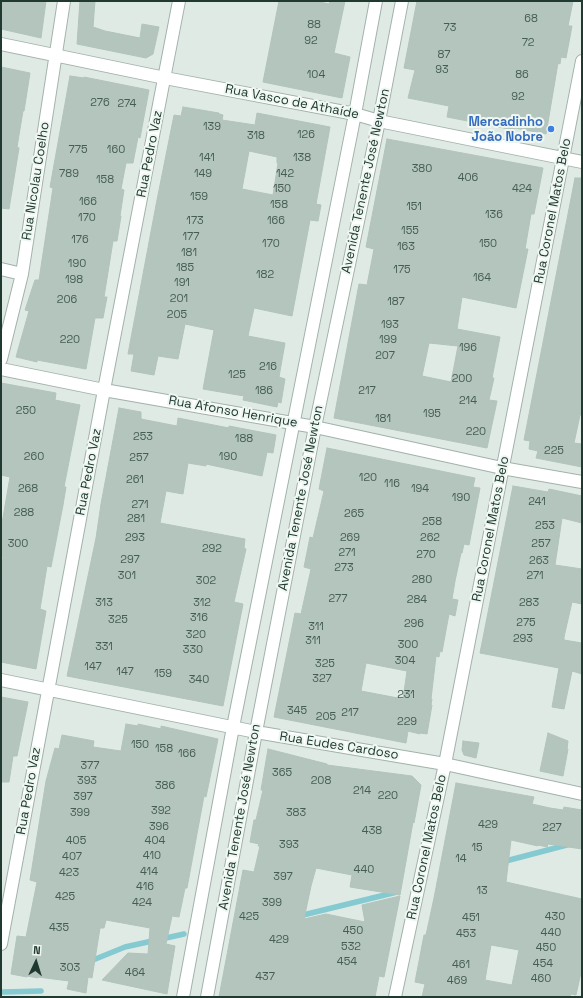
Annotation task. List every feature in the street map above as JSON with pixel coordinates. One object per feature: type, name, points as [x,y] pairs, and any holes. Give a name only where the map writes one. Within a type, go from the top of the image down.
[{"type":"street","name":"Rua Nicolau Coelho","points":[[1,359],[22,274],[64,1]]},
{"type":"street","name":"Rua Pedro Vaz","points":[[1,944],[104,390],[180,1]]},
{"type":"street","name":"Avenida Tenente José Newton","points":[[183,997],[233,727],[355,114],[376,1]]},
{"type":"street","name":"Avenida Tenente José Newton","points":[[207,997],[315,427],[379,121],[402,1]]},
{"type":"street","name":"Rua Vasco de Athaíde","points":[[1,44],[165,78],[355,114],[379,121],[582,162]]},
{"type":"street","name":"Rua Coronel Matos Belo","points":[[395,997],[445,764],[582,61]]},
{"type":"street","points":[[1,269],[22,274]]},
{"type":"street","name":"Rua Afonso Henrique","points":[[1,369],[104,390],[315,427],[502,468],[582,482]]},
{"type":"street","name":"Rua Eudes Cardoso","points":[[1,680],[256,732],[445,764],[582,794]]},
{"type":"building","points":[[1,1],[46,1],[41,38],[1,29]]},
{"type":"building","points":[[80,1],[95,1],[93,27],[105,31],[140,38],[142,24],[159,27],[153,54],[146,58],[77,44]]},
{"type":"building","points":[[279,1],[316,1],[329,4],[330,1],[345,1],[334,53],[350,57],[342,98],[263,82]]},
{"type":"building","points":[[417,1],[573,1],[568,26],[572,26],[566,58],[561,57],[560,64],[558,63],[546,134],[515,128],[514,130],[447,117],[449,106],[408,98],[415,70],[404,68]]},
{"type":"building","points":[[1,67],[30,73],[17,147],[19,148],[9,209],[1,208]]},
{"type":"building","points":[[70,76],[84,77],[149,90],[140,138],[138,137],[133,163],[126,163],[121,189],[124,190],[121,216],[117,241],[113,241],[104,297],[107,297],[103,318],[95,318],[86,369],[37,360],[37,362],[16,357],[29,311],[25,310],[35,280],[39,280],[53,188],[50,187]]},
{"type":"building","points":[[183,107],[219,113],[223,115],[222,120],[255,125],[257,113],[330,127],[316,204],[321,205],[318,221],[310,220],[292,316],[254,308],[248,336],[285,343],[279,377],[285,379],[281,403],[278,402],[277,407],[243,400],[244,396],[203,389],[214,330],[185,324],[178,359],[158,356],[154,375],[131,371],[134,354],[128,354],[156,205],[174,115],[181,116]],"holes":[[[249,151],[277,157],[278,163],[273,195],[242,189]]]},
{"type":"building","points":[[387,139],[543,168],[534,214],[531,214],[525,249],[528,249],[516,308],[462,297],[457,329],[500,337],[489,400],[497,401],[487,448],[334,418],[359,284],[367,285],[374,249],[366,247]],"holes":[[[429,343],[458,346],[451,382],[422,376]]]},
{"type":"building","points":[[575,178],[582,178],[582,415],[580,415],[574,443],[582,444],[582,467],[536,458],[538,451],[529,449],[530,441],[524,440]]},
{"type":"building","points":[[1,383],[56,393],[55,400],[80,405],[64,487],[66,487],[51,567],[47,566],[40,609],[46,611],[36,669],[1,662],[1,573],[3,557],[1,556],[1,529],[10,477],[1,475]]},
{"type":"building","points":[[119,408],[141,412],[141,419],[177,426],[178,418],[276,435],[273,453],[267,452],[262,476],[206,464],[206,466],[188,463],[183,494],[166,491],[160,523],[245,539],[244,548],[246,549],[234,602],[243,604],[223,706],[67,676],[96,538]]},
{"type":"building","points":[[327,448],[475,478],[473,487],[480,488],[469,545],[464,544],[455,581],[452,599],[458,600],[455,616],[449,614],[442,652],[440,651],[439,657],[436,656],[431,699],[432,705],[427,734],[408,731],[406,743],[274,717],[295,613],[301,614],[311,569],[304,567],[310,537],[313,538],[324,491],[319,489]],"holes":[[[366,663],[407,671],[403,699],[361,691]]]},
{"type":"building","points":[[513,486],[548,492],[549,489],[582,496],[582,523],[562,518],[555,565],[582,569],[582,604],[572,602],[564,640],[582,643],[582,674],[572,671],[564,709],[552,707],[559,668],[480,653]]},
{"type":"building","points":[[1,697],[28,702],[17,756],[13,756],[9,782],[1,782]]},
{"type":"building","points":[[126,724],[138,726],[138,724],[161,729],[161,726],[218,739],[206,797],[204,796],[187,888],[185,888],[179,917],[172,916],[166,944],[175,946],[167,994],[102,980],[128,953],[148,954],[150,928],[106,920],[104,928],[100,928],[92,978],[88,977],[86,993],[67,989],[69,981],[11,974],[17,936],[26,937],[37,882],[30,880],[46,781],[55,748],[59,749],[62,735],[94,741],[93,747],[121,751]]},
{"type":"building","points":[[548,733],[568,741],[563,776],[540,771]]},
{"type":"building","points":[[463,741],[479,743],[476,758],[464,755],[462,750]]},
{"type":"building","points":[[268,749],[327,765],[412,776],[421,785],[400,895],[350,887],[352,875],[316,868],[311,886],[304,919],[326,914],[365,922],[362,905],[400,896],[384,977],[379,976],[375,997],[219,997],[243,870],[254,872],[260,846],[258,846],[259,844],[250,842],[254,820],[256,820],[263,790],[261,790]]},
{"type":"building","points":[[456,783],[534,797],[532,804],[550,808],[563,810],[564,807],[582,810],[582,849],[548,844],[547,847],[538,846],[511,840],[506,882],[582,899],[582,968],[576,995],[571,994],[570,997],[422,997],[425,984],[415,982],[424,935],[426,935]],"holes":[[[491,945],[519,950],[512,985],[485,980]]]},
{"type":"waterway","points":[[502,862],[582,841]]},
{"type":"waterway","points":[[299,916],[397,892]]},
{"type":"waterway","points":[[93,960],[125,947],[184,934]]},
{"type":"waterway","points":[[3,992],[41,991]]},
{"type":"place","name":"Mercadinho João Nobre","points":[[551,129]]}]
